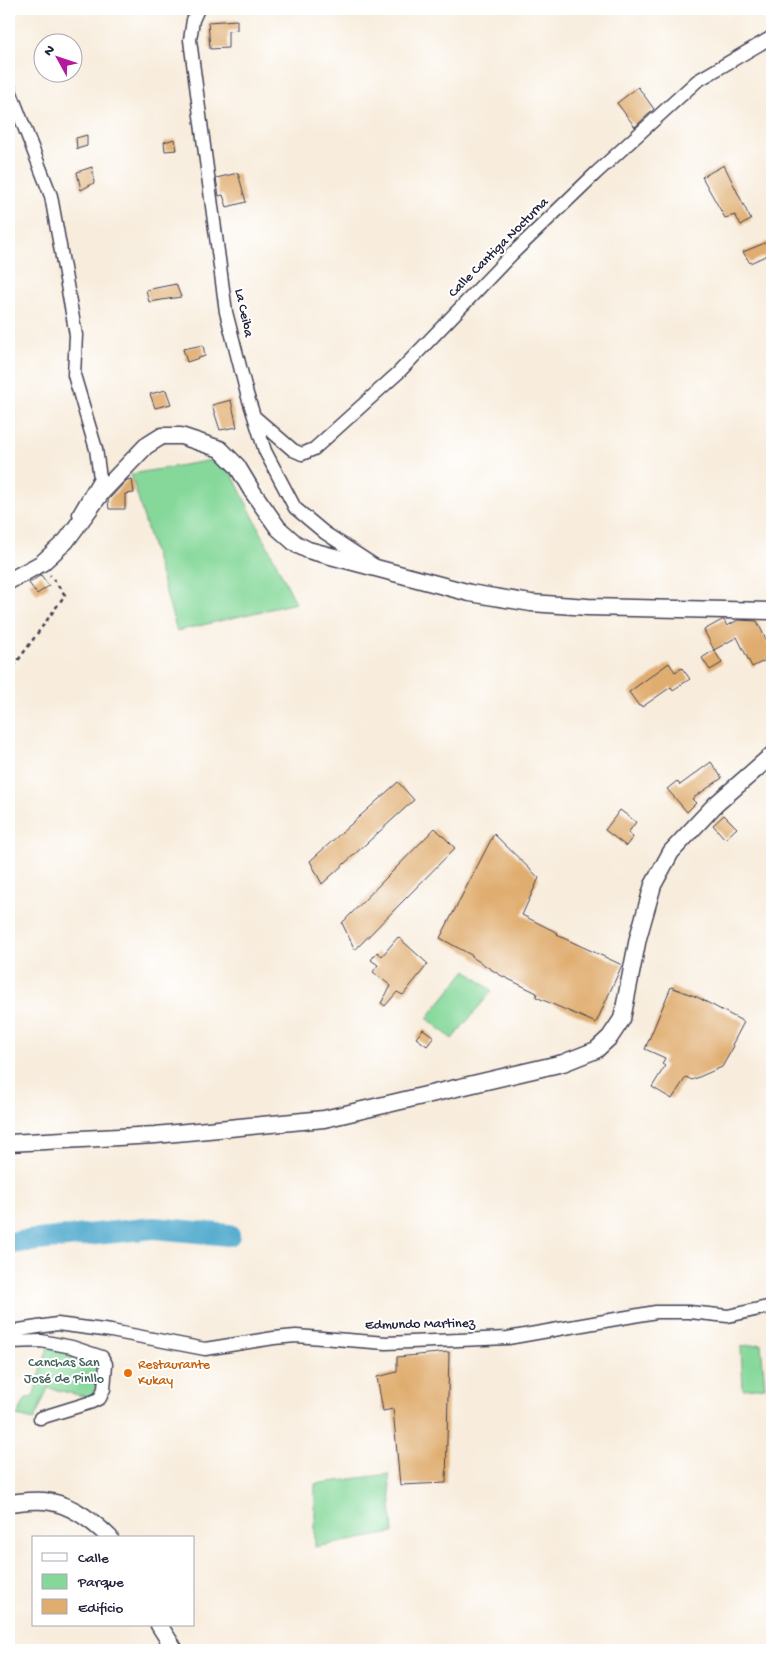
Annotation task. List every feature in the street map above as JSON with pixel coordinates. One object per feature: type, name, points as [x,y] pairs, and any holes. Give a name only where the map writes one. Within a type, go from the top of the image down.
[{"type":"street","name":"La Ceiba","points":[[198,9],[190,40],[226,312],[265,451],[295,508],[325,533],[383,570]]},
{"type":"street","name":"Calle Cantiga Nocturna","points":[[256,418],[293,450],[302,454],[314,449],[398,373],[512,254],[596,173],[697,81],[772,37]]},
{"type":"street","points":[[9,88],[51,196],[76,335],[74,375],[96,449],[100,478],[83,504],[66,541]]},
{"type":"street","points":[[9,581],[42,563],[66,541],[102,492],[146,446],[162,436],[181,436],[220,449],[237,466],[278,528],[296,544],[308,550],[470,593],[531,603],[588,607],[772,611]]},
{"type":"street","points":[[9,1143],[155,1135],[324,1119],[563,1063],[596,1050],[610,1036],[622,1018],[643,920],[654,885],[671,852],[715,805],[772,756]]},
{"type":"street","name":"Edmundo Martinez","points":[[9,1334],[19,1330],[57,1324],[111,1331],[205,1349],[296,1336],[386,1343],[508,1338],[656,1312],[689,1312],[728,1316],[772,1306]]},
{"type":"street","points":[[9,1342],[41,1341],[72,1347],[102,1357],[106,1364],[104,1389],[100,1398],[40,1418]]},
{"type":"street","points":[[9,1503],[43,1500],[59,1504],[92,1520],[108,1536]]},
{"type":"street","points":[[160,1626],[175,1650]]},
{"type":"path","points":[[9,673],[65,595],[42,563]]},
{"type":"green space","points":[[224,458],[296,603],[177,631],[131,474]]},
{"type":"green space","points":[[466,970],[492,991],[452,1039],[427,1018]]},
{"type":"green space","points":[[761,1344],[765,1387],[743,1389],[741,1346]]},
{"type":"green space","name":"Canchas San José de Pinllo","points":[[48,1347],[103,1361],[92,1398],[48,1388],[34,1420],[17,1416],[26,1398],[33,1397]]},
{"type":"green space","points":[[389,1474],[393,1533],[315,1547],[315,1484]]},
{"type":"building","points":[[237,20],[237,30],[228,31],[228,48],[210,49],[208,22]]},
{"type":"building","points":[[638,87],[654,109],[635,127],[617,103]]},
{"type":"building","points":[[87,135],[87,146],[77,149],[76,138]]},
{"type":"building","points":[[175,139],[177,150],[165,151],[164,142]]},
{"type":"building","points":[[724,165],[751,220],[741,225],[735,215],[725,218],[702,177]]},
{"type":"building","points":[[92,167],[94,183],[81,190],[77,172]]},
{"type":"building","points":[[238,173],[246,202],[227,207],[223,195],[219,196],[216,178]]},
{"type":"building","points":[[772,240],[772,253],[750,263],[743,252]]},
{"type":"building","points":[[176,284],[181,297],[149,302],[146,290]]},
{"type":"building","points":[[203,345],[205,356],[187,362],[183,349]]},
{"type":"building","points":[[166,390],[171,404],[155,408],[150,394]]},
{"type":"building","points":[[231,400],[237,427],[220,430],[212,405]]},
{"type":"building","points":[[132,479],[134,493],[125,494],[125,509],[109,509],[108,501],[110,498],[127,480]]},
{"type":"building","points":[[41,575],[49,586],[37,594],[29,583]]},
{"type":"building","points":[[724,620],[727,626],[738,620],[757,621],[772,652],[772,657],[752,667],[737,637],[714,650],[704,630]]},
{"type":"building","points":[[714,650],[722,663],[710,670],[702,658]]},
{"type":"building","points":[[669,663],[675,672],[682,668],[690,679],[673,690],[671,687],[642,707],[641,705],[639,706],[629,692]]},
{"type":"building","points":[[711,762],[722,778],[692,799],[696,803],[687,812],[667,789],[677,781],[680,785]]},
{"type":"building","points":[[398,782],[414,800],[322,884],[310,861]]},
{"type":"building","points":[[620,810],[636,822],[628,833],[633,837],[626,846],[605,830]]},
{"type":"building","points":[[724,815],[737,828],[725,839],[713,825]]},
{"type":"building","points":[[435,828],[455,848],[355,950],[342,923]]},
{"type":"building","points":[[494,834],[539,878],[522,915],[558,933],[557,935],[622,965],[596,1023],[536,997],[537,993],[500,975],[473,956],[440,938]]},
{"type":"building","points":[[398,937],[428,964],[403,995],[397,992],[385,1006],[381,1003],[391,986],[373,972],[378,965],[371,960],[377,952],[382,956]]},
{"type":"building","points":[[671,987],[697,997],[744,1022],[732,1045],[734,1046],[722,1067],[692,1080],[686,1077],[672,1099],[652,1087],[665,1066],[662,1064],[665,1058],[645,1049]]},
{"type":"building","points":[[423,1029],[434,1037],[427,1046],[416,1038]]},
{"type":"building","points":[[449,1352],[446,1483],[400,1485],[393,1409],[383,1411],[377,1377],[397,1372],[397,1357]]},
{"type":"waterway","points":[[9,1243],[154,1228],[229,1235]]},
{"type":"place","name":"Restaurante Kukay","points":[[128,1373]]}]
